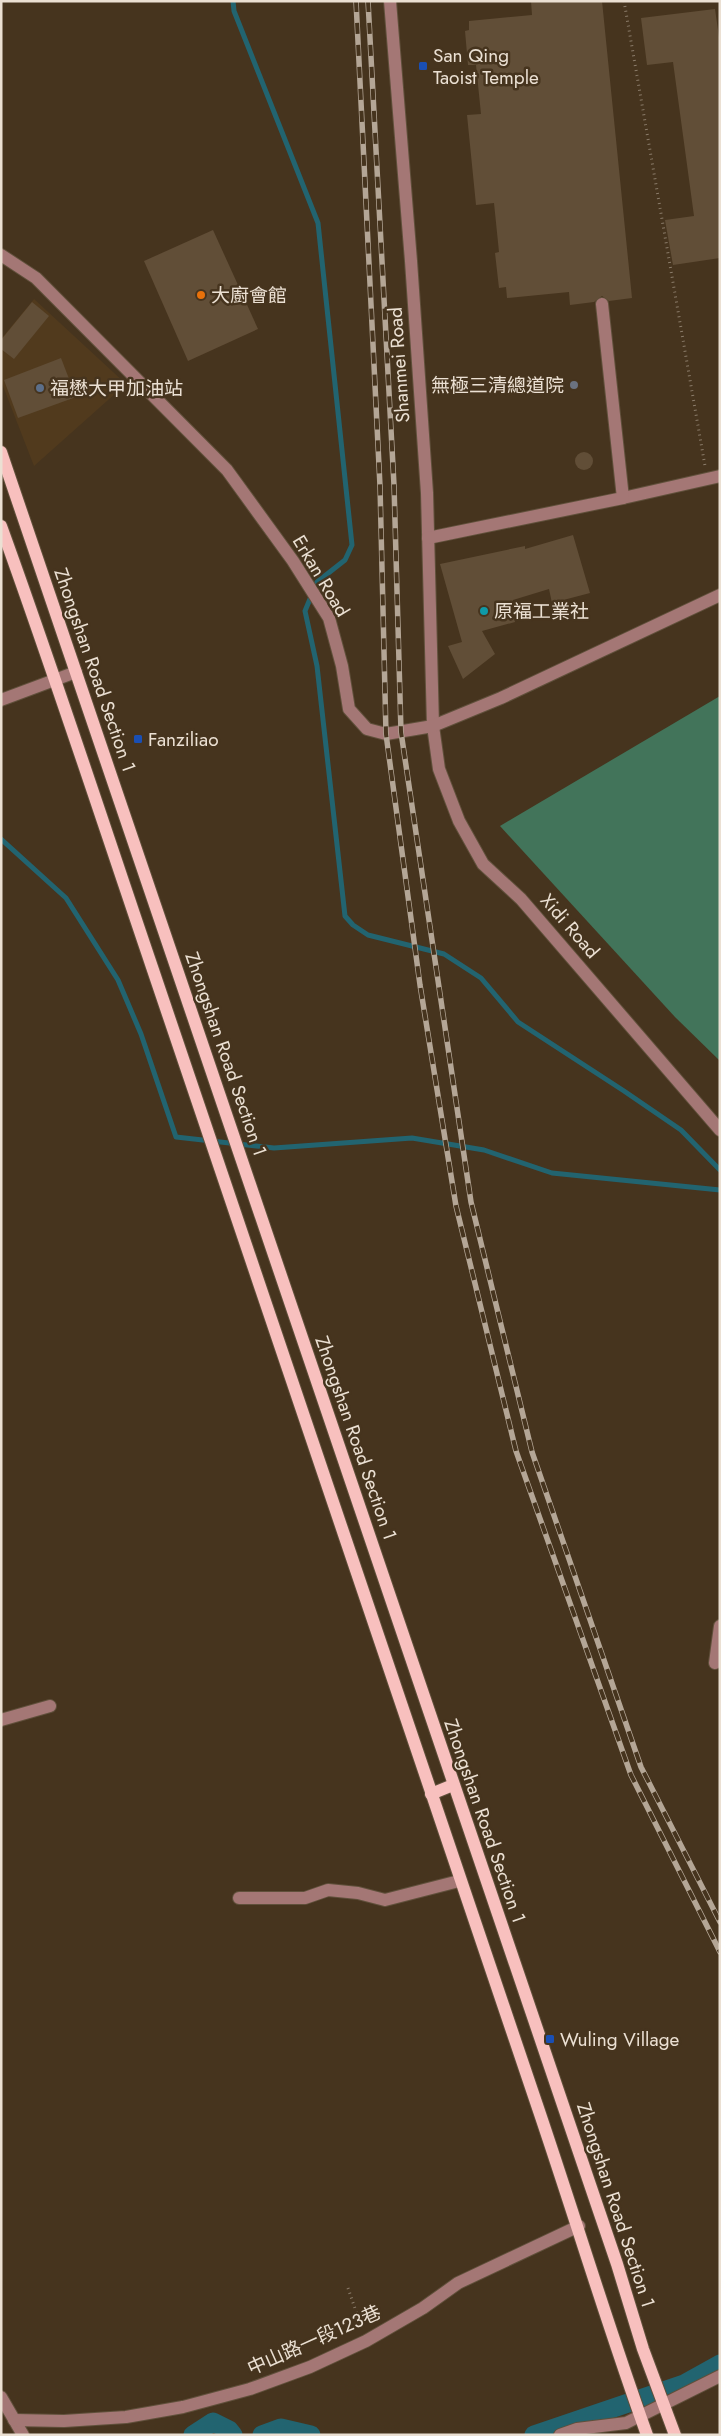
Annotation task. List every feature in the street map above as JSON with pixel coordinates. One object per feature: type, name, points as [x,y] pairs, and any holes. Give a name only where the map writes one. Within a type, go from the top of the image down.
[{"type":"main road","name":"Zhongshan Road Section 1","points":[[1,452],[614,2254],[643,2349],[675,2435]]},
{"type":"main road","points":[[1,526],[56,679],[263,1289],[459,1881],[579,2226],[596,2286],[647,2435]]},
{"type":"main road","points":[[431,1794],[453,1785]]},
{"type":"street","name":"Shanmei Road","points":[[390,1],[413,281],[427,493],[434,726]]},
{"type":"street","name":"Erkan Road","points":[[1,255],[36,278],[227,470],[293,561],[329,618],[342,666],[348,709],[367,729],[386,734],[434,726],[501,698],[720,596]]},
{"type":"street","points":[[602,304],[623,498]]},
{"type":"street","points":[[428,538],[720,476]]},
{"type":"street","points":[[1,700],[76,672]]},
{"type":"street","name":"Xidi Road","points":[[434,726],[439,769],[459,821],[483,864],[521,899],[720,1130]]},
{"type":"street","points":[[715,1663],[720,1626]]},
{"type":"street","points":[[1,1720],[50,1706]]},
{"type":"street","points":[[239,1898],[305,1898],[328,1890],[358,1893],[385,1900],[459,1881]]},
{"type":"street","name":"中山路一段123巷","points":[[14,2420],[64,2422],[126,2417],[183,2407],[250,2389],[310,2366],[366,2341],[423,2308],[458,2283],[579,2226]]},
{"type":"street","points":[[560,2435],[577,2429],[626,2423],[639,2412],[720,2376]]},
{"type":"street","points":[[1,2397],[22,2433]]},
{"type":"path","points":[[624,1],[707,479]]},
{"type":"path","points":[[348,2288],[366,2341]]},
{"type":"shaded area","points":[[34,299],[126,384],[34,466],[1,381],[1,339]]},
{"type":"green space","points":[[720,696],[720,1061],[675,1017],[500,826]]},
{"type":"building","points":[[531,1],[602,1],[632,298],[609,301],[602,296],[594,302],[570,305],[569,292],[507,298],[506,287],[499,288],[495,253],[499,252],[494,203],[476,205],[467,115],[481,114],[476,65],[468,65],[465,31],[469,30],[469,21],[532,15]]},
{"type":"building","points":[[715,9],[720,44],[720,258],[673,265],[665,220],[694,216],[673,62],[647,65],[641,18]]},
{"type":"building","name":"大廚會館","points":[[213,230],[258,329],[188,361],[144,261]]},
{"type":"building","points":[[32,302],[49,316],[14,359],[1,349],[1,340]]},
{"type":"building","name":"福懋大甲加油站","points":[[61,358],[76,397],[18,418],[4,380]]},
{"type":"building","points":[[580,452],[588,452],[593,457],[591,468],[580,470],[575,465],[575,457]]},
{"type":"building","name":"原福工業社","points":[[573,535],[590,593],[552,603],[549,589],[513,600],[515,622],[482,631],[495,654],[463,679],[448,646],[462,642],[440,564],[525,546],[525,549]]},
{"type":"waterway","points":[[233,1],[234,11],[318,223],[352,545],[345,560],[317,582],[305,611],[317,666],[345,916],[353,925],[368,935],[444,954],[481,978],[518,1022],[681,1130],[720,1170]]},
{"type":"waterway","points":[[1,839],[66,898],[118,980],[141,1034],[176,1137],[274,1148],[412,1138],[484,1150],[552,1173],[720,1190]]},
{"type":"waterway","points":[[534,2435],[684,2384],[720,2364]]},
{"type":"waterway","points":[[193,2435],[213,2422],[229,2430],[233,2435]]},
{"type":"waterway","points":[[262,2435],[281,2428],[311,2435]]},
{"type":"railway","points":[[356,1],[380,486],[386,734],[420,985],[456,1206],[516,1451],[631,1775],[720,1952]]},
{"type":"railway","points":[[368,1],[394,485],[401,732],[471,1202],[532,1452],[641,1767],[720,1922]]},
{"type":"place","name":"San Qing Taoist Temple","points":[[423,66]]},
{"type":"place","name":"大廚會館","points":[[201,295]]},
{"type":"place","name":"無極三清總道院","points":[[574,385]]},
{"type":"place","name":"福懋大甲加油站","points":[[40,388]]},
{"type":"place","name":"原福工業社","points":[[484,611]]},
{"type":"place","name":"Fanziliao","points":[[138,739]]},
{"type":"place","name":"Wuling Village","points":[[550,2039]]}]
